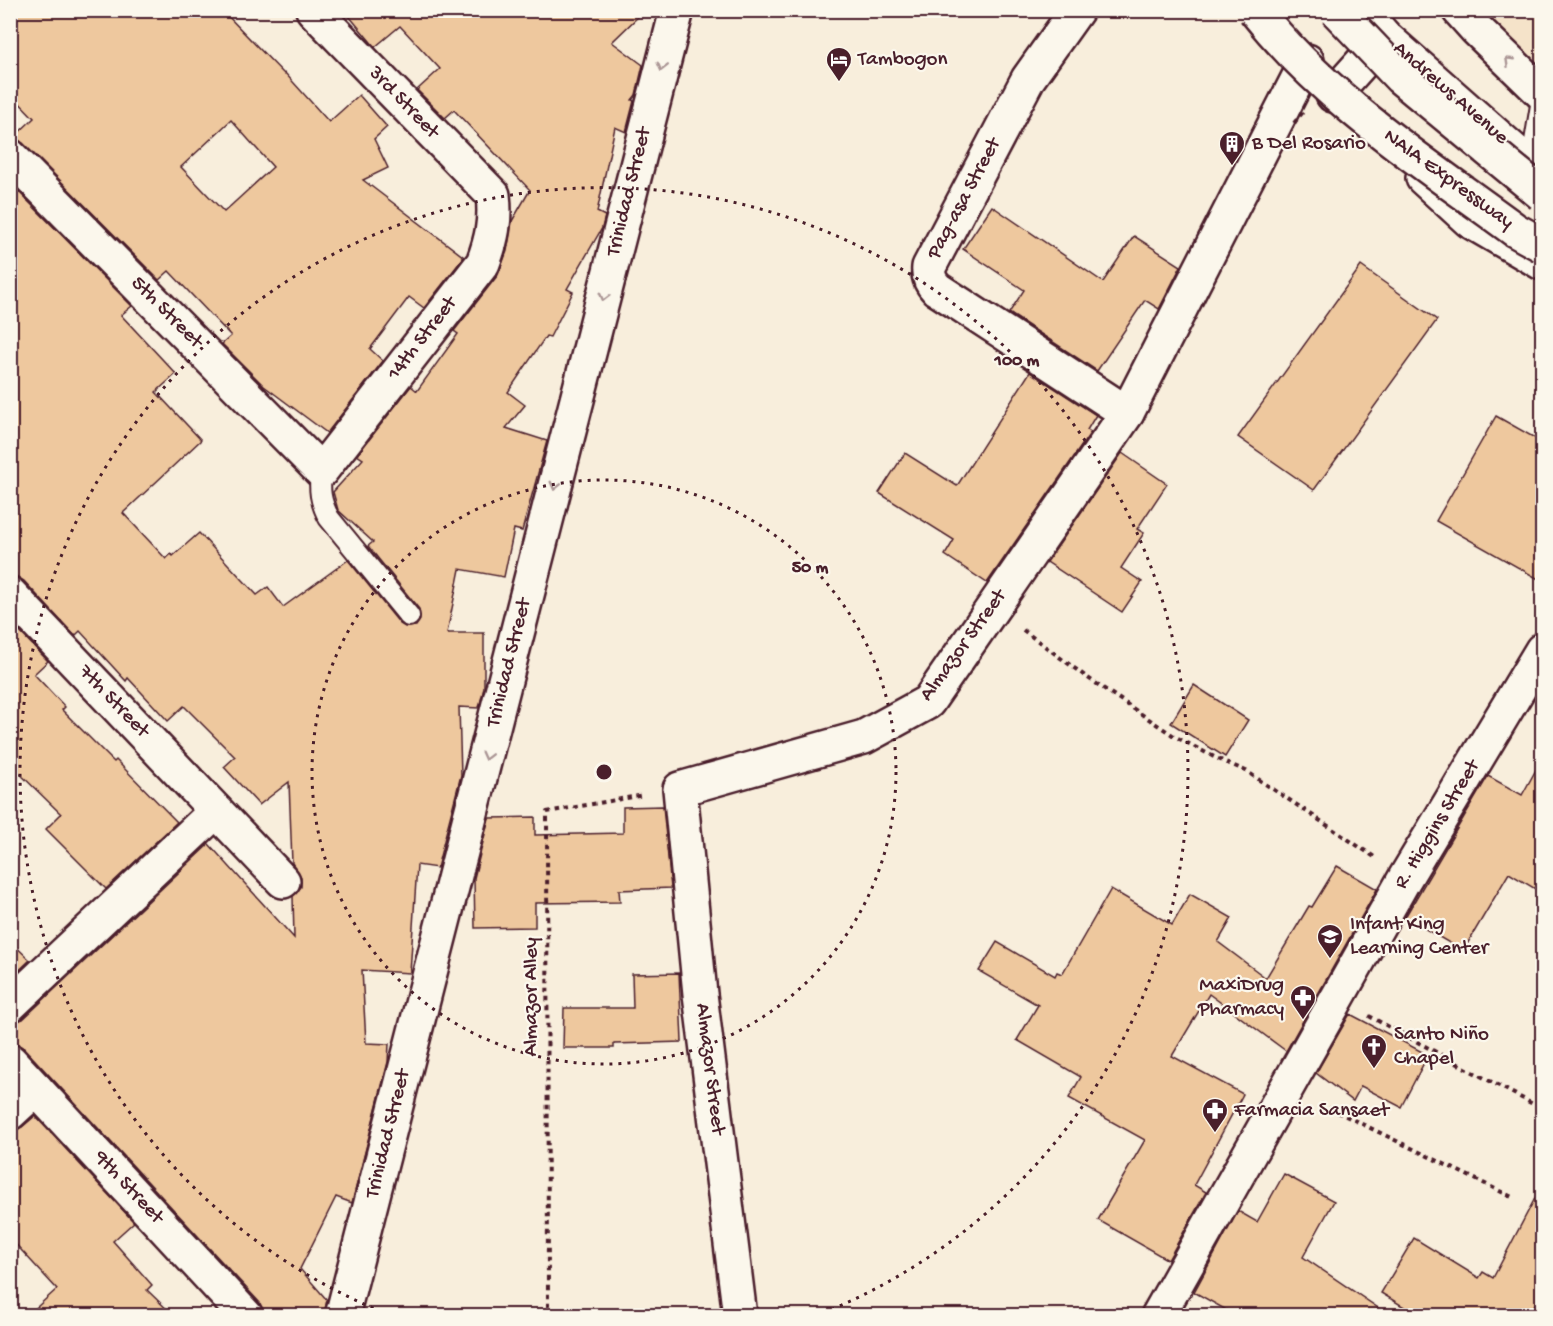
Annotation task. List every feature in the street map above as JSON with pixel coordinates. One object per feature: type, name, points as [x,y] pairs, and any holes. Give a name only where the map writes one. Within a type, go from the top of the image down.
[{"type":"main road","name":"3rd Street","points":[[313,10],[493,195]]},
{"type":"main road","name":"Trinidad Street","points":[[342,1316],[677,10]]},
{"type":"main road","name":"Pag-asa Street","points":[[1077,10],[1029,79],[929,267],[928,276],[937,288],[1127,412]]},
{"type":"main road","name":"NAIA Expressway","points":[[1255,10],[1278,40],[1359,115],[1515,230],[1542,245]]},
{"type":"main road","points":[[1267,10],[1333,95],[1470,221],[1542,263]]},
{"type":"main road","points":[[1336,10],[1400,77],[1539,178]]},
{"type":"main road","name":"Andrews Avenue","points":[[1362,10],[1385,38],[1539,178]]},
{"type":"main road","points":[[1459,10],[1542,93]]},
{"type":"main road","points":[[1333,95],[1385,38]]},
{"type":"main road","name":"Almazor Street","points":[[740,1316],[700,994],[680,789],[864,737],[928,702],[1127,412],[1307,61]]},
{"type":"main road","name":"5th Street","points":[[10,156],[321,471]]},
{"type":"main road","name":"14th Street","points":[[321,471],[483,262],[492,239],[495,216],[493,195]]},
{"type":"main road","name":"7th Street","points":[[10,594],[284,881]]},
{"type":"main road","name":"R. Higgins Street","points":[[1158,1316],[1405,878],[1542,650]]},
{"type":"main road","points":[[10,1005],[216,811]]},
{"type":"main road","name":"9th Street","points":[[10,1061],[246,1316]]},
{"type":"main road","points":[[10,1113],[36,1089]]},
{"type":"lane","points":[[1539,178],[1542,99]]},
{"type":"lane","points":[[321,471],[319,488],[321,502],[329,518],[409,616]]},
{"type":"path","points":[[994,607],[1084,676],[1174,736],[1246,771],[1405,878]]},
{"type":"path","name":"Almazor Alley","points":[[550,1316],[548,1307],[547,812],[680,789]]},
{"type":"path","points":[[1336,999],[1542,1109]]},
{"type":"path","points":[[1286,1088],[1514,1198]]},
{"type":"shaded area","points":[[1468,11],[1542,11],[1542,83]]},
{"type":"building","points":[[10,10],[222,10],[285,73],[329,122],[359,95],[387,127],[374,139],[388,168],[363,180],[464,257],[424,308],[409,297],[370,349],[383,361],[327,433],[264,386],[222,344],[231,336],[169,271],[159,280],[23,143],[13,138],[34,118],[10,93]],"holes":[[[231,120],[273,167],[224,212],[181,167]]]},
{"type":"building","points":[[344,10],[645,10],[612,42],[643,65],[636,95],[632,100],[634,101],[626,132],[615,127],[597,212],[605,216],[602,228],[567,289],[573,292],[550,337],[546,336],[508,392],[525,405],[506,428],[547,441],[522,531],[514,529],[504,577],[460,569],[447,633],[484,633],[484,688],[479,708],[459,707],[461,775],[437,868],[417,865],[410,973],[362,970],[366,1043],[389,1044],[388,1062],[352,1203],[336,1197],[300,1269],[327,1300],[324,1316],[264,1316],[260,1303],[24,1048],[16,1043],[10,1043],[10,1023],[23,1019],[209,844],[294,938],[293,896],[301,887],[301,877],[292,863],[289,782],[259,805],[224,767],[235,757],[184,706],[168,721],[128,678],[126,681],[80,631],[75,636],[24,581],[16,576],[10,576],[10,183],[132,306],[121,315],[176,374],[156,392],[201,440],[123,513],[166,559],[171,554],[173,556],[199,533],[257,595],[268,587],[283,607],[348,560],[400,624],[405,627],[416,626],[420,620],[419,609],[368,546],[373,542],[338,510],[333,492],[363,459],[357,455],[411,386],[417,391],[458,334],[454,331],[498,275],[507,251],[512,221],[530,190],[454,110],[445,118],[417,90],[440,69],[400,26],[375,47]]},
{"type":"building","points":[[992,206],[1103,282],[1134,236],[1181,266],[1159,309],[1145,300],[1097,371],[1009,313],[1024,290],[963,249]]},
{"type":"building","points":[[1361,266],[1437,320],[1314,490],[1238,437]]},
{"type":"building","points":[[1030,372],[1096,415],[1087,430],[1091,432],[987,583],[945,555],[954,540],[879,493],[905,453],[957,486]]},
{"type":"building","points":[[1496,416],[1542,442],[1542,581],[1436,521]]},
{"type":"building","points":[[1122,453],[1167,484],[1137,529],[1144,533],[1121,568],[1142,582],[1122,612],[1047,562]]},
{"type":"building","points":[[10,622],[48,661],[34,674],[65,707],[62,710],[114,762],[116,760],[177,822],[106,889],[46,829],[61,814],[10,764]]},
{"type":"building","points":[[1194,685],[1248,720],[1225,757],[1171,723]]},
{"type":"building","points":[[1542,759],[1542,893],[1509,873],[1463,951],[1405,917],[1488,776],[1522,795]]},
{"type":"building","points":[[663,806],[671,888],[619,890],[620,902],[535,903],[535,927],[475,928],[474,878],[489,818],[535,817],[535,835],[623,833],[623,807]]},
{"type":"building","points":[[1337,866],[1377,889],[1286,1051],[1209,994],[1172,1056],[1243,1094],[1194,1185],[1206,1192],[1168,1260],[1098,1220],[1145,1140],[1069,1098],[1081,1077],[1017,1040],[1038,1005],[979,971],[997,942],[1055,976],[1057,972],[1062,974],[1111,889],[1172,925],[1190,894],[1232,918],[1218,942],[1266,978],[1309,906],[1312,907]]},
{"type":"building","points":[[10,941],[30,960],[10,979]]},
{"type":"building","points":[[679,973],[682,1042],[614,1044],[614,1048],[563,1048],[564,1008],[633,1008],[632,974]]},
{"type":"building","name":"Santo Niño Chapel","points":[[1350,1014],[1428,1055],[1401,1107],[1361,1086],[1353,1101],[1316,1073]]},
{"type":"building","points":[[35,1116],[134,1222],[113,1241],[152,1285],[147,1290],[174,1316],[27,1316],[57,1289],[10,1238],[10,1131],[22,1127]]},
{"type":"building","points":[[1284,1174],[1334,1201],[1303,1257],[1390,1316],[1237,1316],[1194,1292],[1238,1211],[1257,1222]]},
{"type":"building","points":[[1542,1185],[1542,1291],[1529,1316],[1419,1316],[1381,1293],[1414,1238],[1479,1278],[1483,1272],[1493,1278]]},
{"type":"place","name":"Tambogon","points":[[839,83]]},
{"type":"place","name":"B Del Rosario","points":[[1232,167]]},
{"type":"place","name":"Infant King Learning Center","points":[[1330,960]]},
{"type":"place","name":"MaxiDrug Pharmacy","points":[[1303,1021]]},
{"type":"place","name":"Santo Niño Chapel","points":[[1374,1070]]},
{"type":"place","name":"Farmacia Sansaet","points":[[1215,1134]]}]
